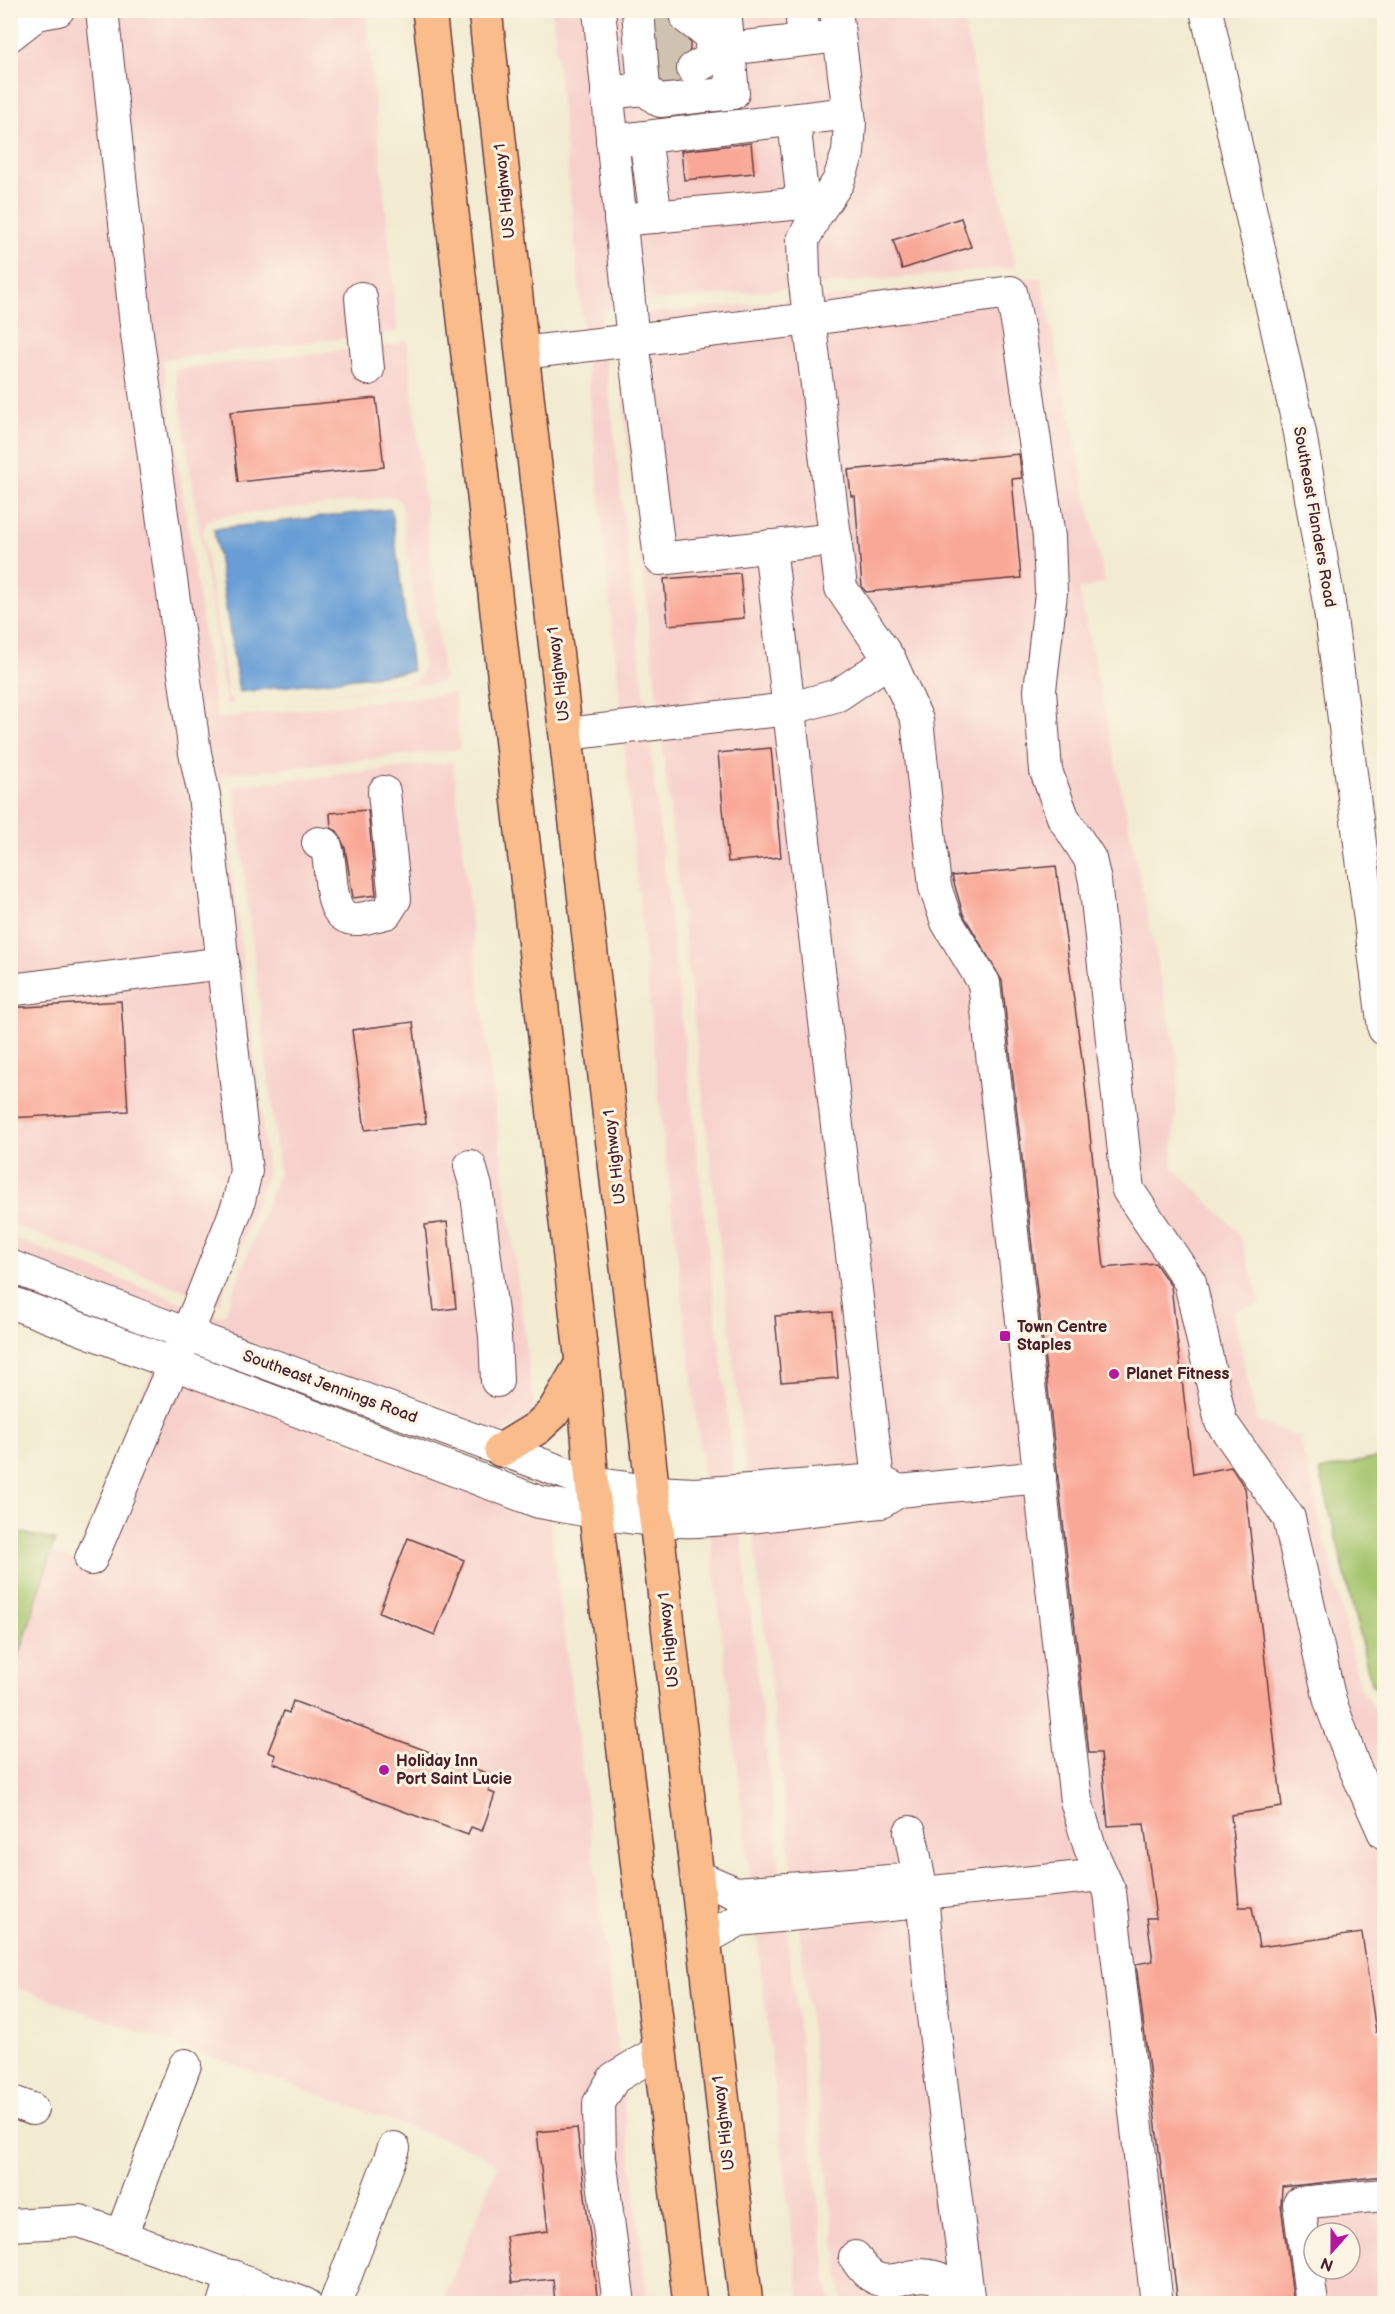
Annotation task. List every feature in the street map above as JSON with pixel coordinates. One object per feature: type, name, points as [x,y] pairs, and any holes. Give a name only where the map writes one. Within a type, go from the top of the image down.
[{"type":"main road","points":[[429,10],[582,1363],[594,1498],[690,2304]]},
{"type":"main road","points":[[468,10],[489,47]]},
{"type":"main road","name":"US Highway 1","points":[[485,10],[522,353],[746,2304]]},
{"type":"main road","points":[[501,1450],[537,1428],[553,1413],[582,1363]]},
{"type":"street","points":[[10,35],[38,14],[58,10]]},
{"type":"street","points":[[91,1559],[187,1334],[238,1205],[246,1171],[204,795],[195,753],[137,334],[102,10]]},
{"type":"street","points":[[600,16],[647,44],[660,101],[732,93],[725,10]]},
{"type":"street","name":"Southeast Flanders Road","points":[[1206,10],[1300,433],[1329,603],[1384,1028]]},
{"type":"street","points":[[600,16],[633,341],[660,558],[836,539]]},
{"type":"street","points":[[620,220],[814,202],[838,182],[848,153],[849,114],[837,23],[802,25],[728,49],[690,43]]},
{"type":"street","points":[[608,93],[647,44]]},
{"type":"street","points":[[612,141],[849,114]]},
{"type":"street","points":[[794,120],[814,202],[803,240],[810,320],[842,588],[890,660],[917,720],[935,887],[947,922],[984,983],[1076,1801],[1090,1848],[1110,1892],[1157,2304]]},
{"type":"street","points":[[645,137],[656,217]]},
{"type":"street","points":[[522,353],[810,320],[1011,292],[1049,537],[1051,593],[1040,690],[1046,771],[1063,817],[1090,859],[1095,881],[1128,1190],[1190,1282],[1221,1422],[1289,1518],[1330,1701],[1353,1764],[1384,1833]]},
{"type":"street","points":[[361,298],[368,369]]},
{"type":"street","points":[[770,546],[889,1486]]},
{"type":"street","points":[[566,734],[789,709],[838,695],[890,660]]},
{"type":"street","points":[[318,843],[325,844],[329,853],[333,903],[344,915],[356,920],[386,913],[395,900],[384,792]]},
{"type":"street","points":[[10,990],[223,963]]},
{"type":"street","points":[[470,1166],[478,1198],[495,1336],[497,1381]]},
{"type":"street","name":"Southeast Jennings Road","points":[[10,1266],[501,1450],[594,1498]]},
{"type":"street","name":"Southeast Jennings Road","points":[[10,1302],[539,1502],[594,1498],[655,1506],[698,1521],[881,1502],[889,1486],[1040,1477]]},
{"type":"street","points":[[910,1832],[922,1893],[932,2008],[969,2304]]},
{"type":"street","points":[[696,1875],[736,1893],[902,1880],[922,1893]]},
{"type":"street","points":[[703,1940],[739,1920],[900,1904],[922,1893],[1102,1875]]},
{"type":"street","points":[[619,2304],[600,2158],[599,2103],[614,2078],[659,2051]]},
{"type":"street","points":[[121,2236],[185,2064]]},
{"type":"street","points":[[335,2304],[394,2148]]},
{"type":"street","points":[[1312,2304],[1299,2203],[1384,2195]]},
{"type":"street","points":[[10,2225],[80,2221],[121,2236],[229,2290],[305,2304]]},
{"type":"street","points":[[855,2257],[863,2271],[889,2283],[931,2274],[942,2280],[950,2304]]},
{"type":"shaded area","points":[[10,11],[366,11],[398,332],[162,359],[217,718],[454,693],[460,749],[221,775],[268,1172],[219,1304],[11,1224]]},
{"type":"shaded area","points":[[552,11],[961,11],[1016,267],[613,305],[603,312],[601,320],[830,2303],[800,2303],[658,1091]]},
{"type":"shaded area","points":[[1041,277],[1105,583],[1079,589],[1179,1064],[1172,1166],[1238,1232],[1261,1303],[1233,1312],[1257,1421],[1300,1437],[1361,1689],[1384,1721],[1384,2303],[842,2303],[613,317]]},
{"type":"shaded area","points":[[407,339],[444,682],[282,699],[412,683],[421,676],[423,668],[401,504],[397,498],[391,497],[214,517],[207,521],[203,532],[228,695],[235,704],[226,705],[175,369],[399,344]]},
{"type":"shaded area","points":[[453,762],[472,929],[535,1414],[500,1436],[11,1253],[10,1237],[218,1316],[225,1314],[279,1172],[234,786]]},
{"type":"shaded area","points":[[153,1369],[549,1516],[609,1975],[648,2303],[442,2303],[498,2166],[477,2151],[11,1986],[11,1682],[51,1552],[75,1561]]},
{"type":"green space","points":[[1384,1456],[1384,1700],[1371,1683],[1320,1471]]},
{"type":"green space","points":[[10,1531],[55,1540],[11,1682]]},
{"type":"water","points":[[391,509],[412,671],[239,692],[214,529]]},
{"type":"building","points":[[656,10],[671,10],[671,26],[690,42],[690,50],[678,59],[675,68],[680,81],[661,80]]},
{"type":"building","points":[[751,143],[754,173],[684,180],[681,151]]},
{"type":"building","points":[[961,218],[971,247],[902,269],[893,240]]},
{"type":"building","points":[[376,398],[384,467],[238,482],[230,412]]},
{"type":"building","points":[[1019,454],[1022,478],[1012,479],[1021,578],[866,592],[862,587],[855,496],[851,496],[848,470]]},
{"type":"building","points":[[740,573],[744,618],[668,625],[664,579]]},
{"type":"building","points":[[771,748],[781,857],[728,862],[718,753]]},
{"type":"building","points":[[368,810],[376,895],[353,898],[345,848],[337,831],[331,828],[330,813]]},
{"type":"building","points":[[1056,866],[1083,1067],[1104,1268],[1155,1263],[1171,1286],[1193,1474],[1231,1467],[1245,1488],[1282,1807],[1231,1815],[1239,1907],[1252,1907],[1259,1947],[1362,1933],[1376,2032],[1384,2030],[1384,2089],[1378,2091],[1384,2132],[1384,2176],[1282,2187],[1281,2205],[1294,2304],[1178,2304],[1136,1964],[1153,1961],[1147,1918],[1156,1918],[1144,1824],[1108,1826],[1101,1753],[1089,1753],[1002,981],[963,914],[952,876]]},
{"type":"building","points":[[121,1001],[128,1111],[10,1118],[10,1008]]},
{"type":"building","points":[[413,1022],[426,1123],[365,1130],[352,1030]]},
{"type":"building","points":[[447,1222],[456,1308],[434,1311],[425,1225]]},
{"type":"building","points":[[833,1312],[838,1378],[781,1382],[775,1316]]},
{"type":"building","points":[[408,1538],[464,1560],[435,1635],[379,1612]]},
{"type":"building","name":"Holiday Inn Port Saint Lucie","points":[[293,1701],[494,1776],[488,1791],[495,1794],[482,1831],[471,1827],[468,1835],[273,1763],[276,1755],[268,1752],[284,1711],[289,1713]]},
{"type":"building","points":[[577,2128],[598,2304],[555,2304],[553,2279],[512,2283],[506,2236],[548,2231],[537,2132]]},
{"type":"tunnel","points":[[654,22],[687,18]]},
{"type":"tunnel","points":[[656,46],[690,43]]},
{"type":"tunnel","points":[[659,73],[693,69]]},
{"type":"place","name":"Town Centre Staples","points":[[1005,1336]]},
{"type":"place","name":"Planet Fitness","points":[[1114,1374]]},
{"type":"place","name":"Holiday Inn Port Saint Lucie","points":[[384,1770]]}]
